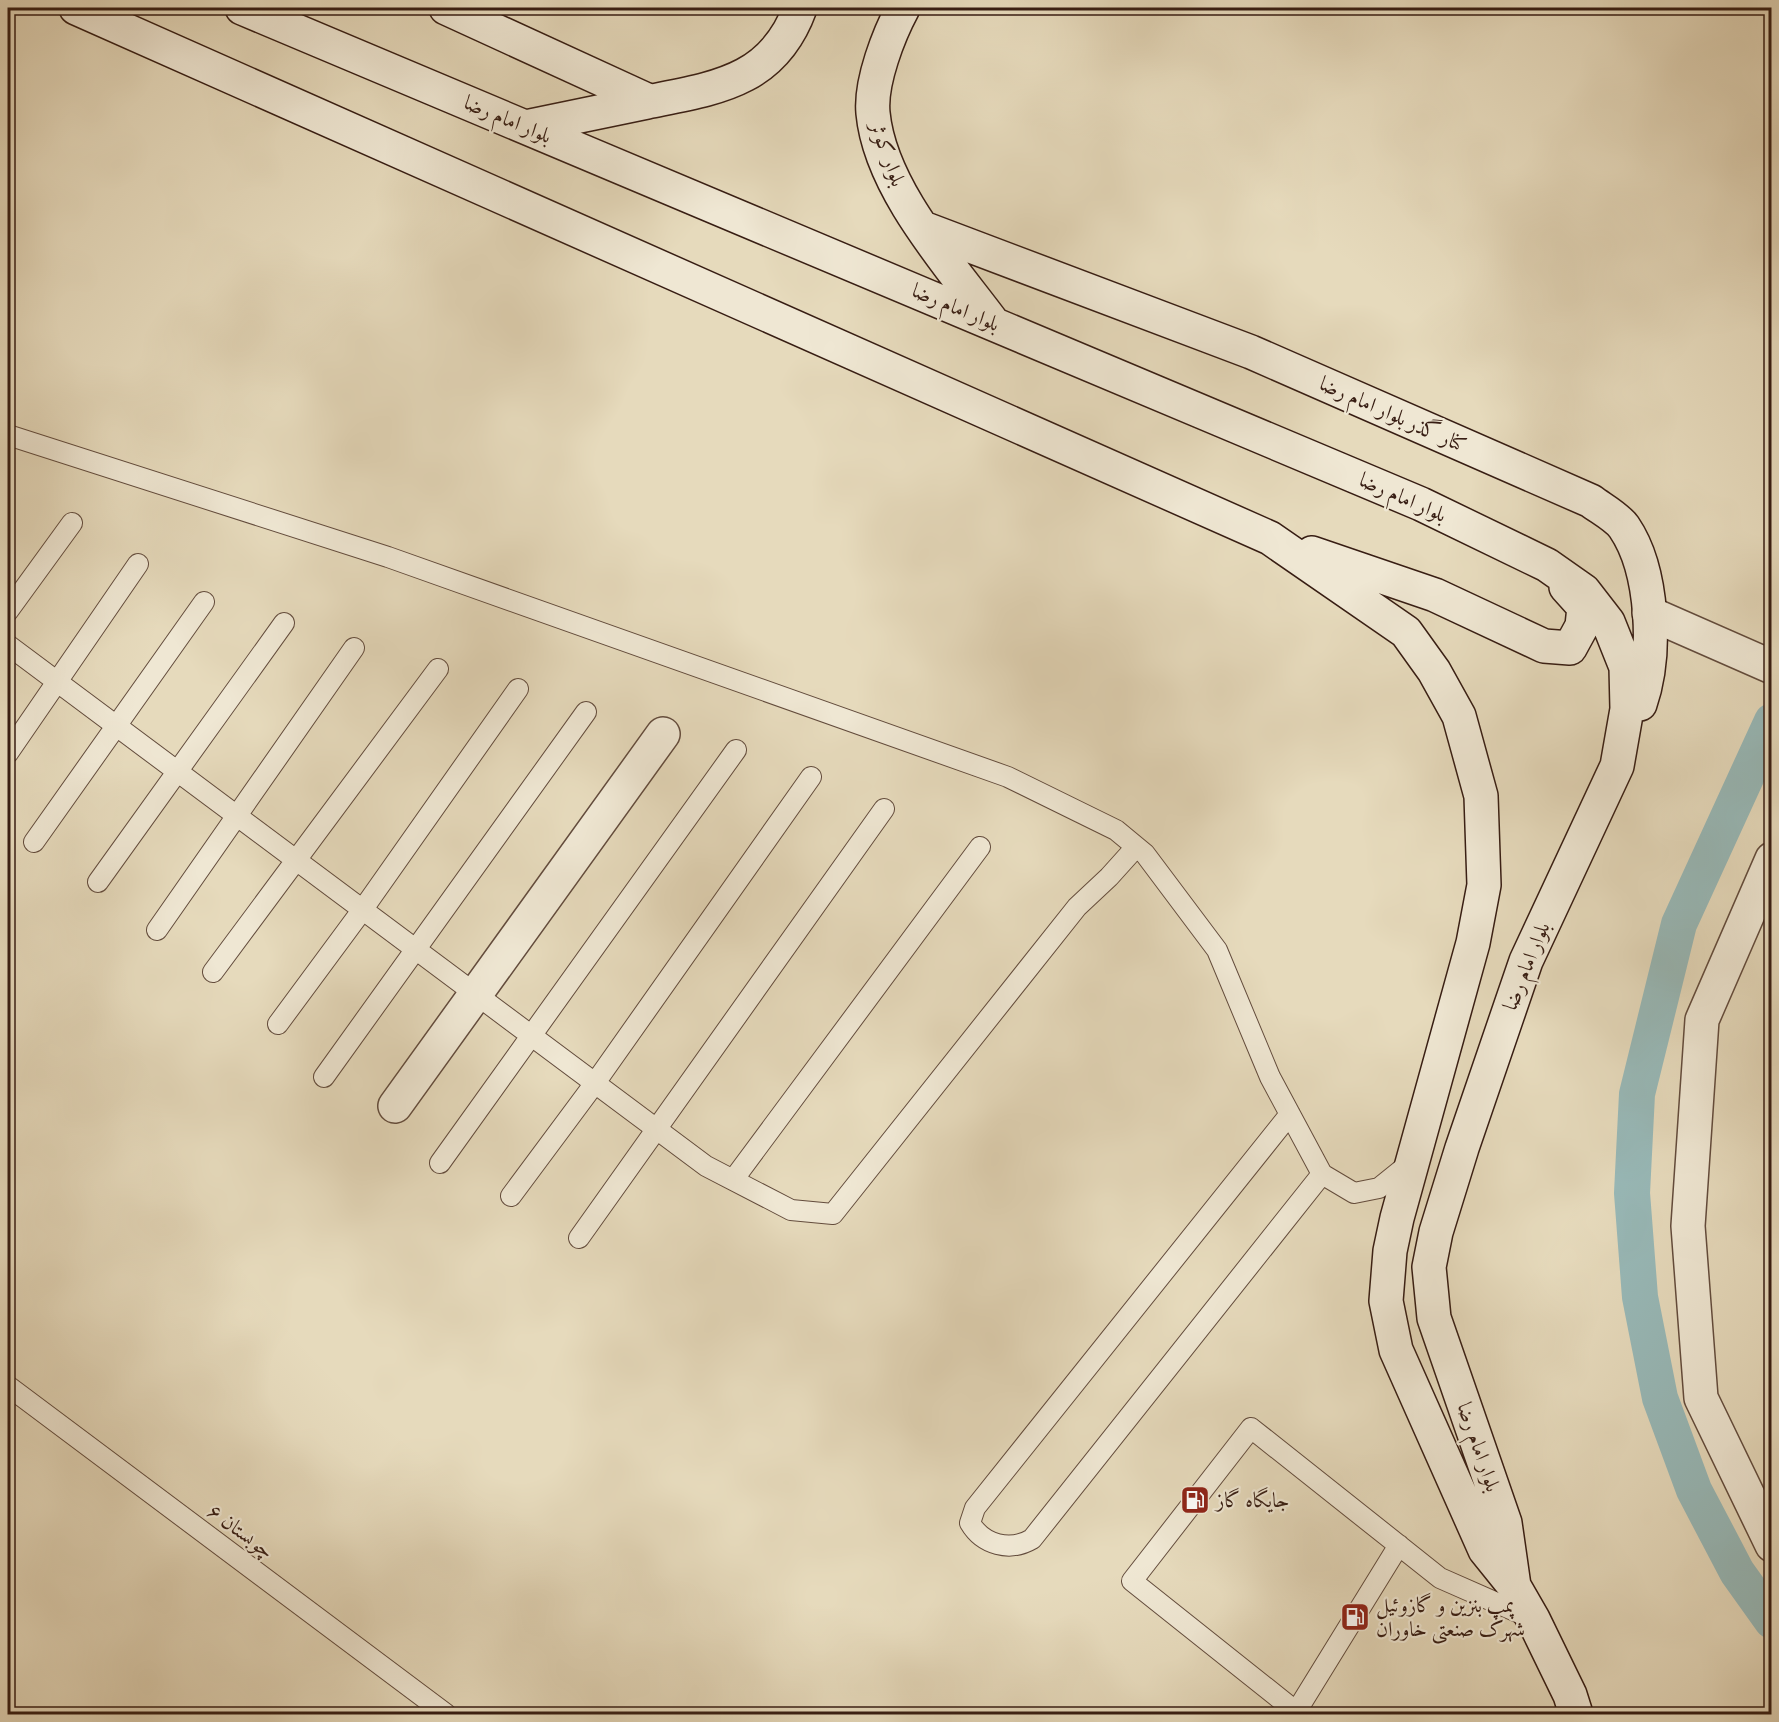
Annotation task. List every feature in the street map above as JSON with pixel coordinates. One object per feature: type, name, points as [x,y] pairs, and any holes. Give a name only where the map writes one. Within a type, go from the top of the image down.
[{"type":"street","name":"بلوار امام رضا","points":[[76,8],[1270,538],[1406,632],[1434,671],[1459,716],[1481,796],[1484,885],[1457,1007],[1412,1161],[1390,1251],[1386,1301],[1396,1350],[1485,1550],[1514,1586],[1533,1619],[1570,1695],[1576,1714]]},
{"type":"street","name":"بلوار امام رضا","points":[[242,8],[1421,504],[1547,565],[1584,591],[1608,622],[1626,667],[1627,709],[1617,766],[1526,961],[1459,1159],[1436,1232],[1429,1267],[1434,1317],[1505,1523],[1514,1586]]},
{"type":"street","points":[[446,8],[649,101]]},
{"type":"street","points":[[526,127],[719,88],[745,76],[768,60],[791,31],[800,8]]},
{"type":"street","name":"بلوار کوثر","points":[[903,8],[887,39],[872,111],[878,141],[889,170],[923,228],[994,323]]},
{"type":"street","name":"کنار گذر بلوار امام رضا","points":[[923,228],[1251,352],[1591,501],[1623,526],[1641,566],[1649,613],[1650,648],[1641,700],[1617,766]]},
{"type":"street","points":[[1270,538],[1435,595],[1544,646],[1570,648],[1582,627],[1584,607],[1547,565]]},
{"type":"street","points":[[1649,613],[1772,667]]},
{"type":"street","points":[[395,1106],[663,734]]},
{"type":"street","points":[[1772,859],[1702,1020],[1688,1226],[1701,1398],[1772,1545]]},
{"type":"lane","points":[[8,435],[388,557],[1008,777],[1116,830],[1145,854],[1217,950],[1270,1077],[1322,1173],[1354,1192],[1379,1188],[1412,1161]]},
{"type":"lane","points":[[8,611],[72,523]]},
{"type":"lane","points":[[8,753],[138,564]]},
{"type":"lane","points":[[34,842],[204,602]]},
{"type":"lane","points":[[98,882],[284,622]]},
{"type":"lane","points":[[8,645],[706,1166],[791,1210],[833,1214],[1077,907],[1136,847]]},
{"type":"lane","points":[[157,930],[354,648]]},
{"type":"lane","points":[[213,972],[438,669]]},
{"type":"lane","points":[[278,1024],[363,909],[518,689]]},
{"type":"lane","points":[[324,1077],[586,712]]},
{"type":"lane","points":[[440,1163],[736,750]]},
{"type":"lane","points":[[511,1196],[595,1083],[811,777]]},
{"type":"lane","points":[[579,1238],[884,809]]},
{"type":"lane","points":[[733,1180],[980,847]]},
{"type":"lane","points":[[1290,1114],[975,1508],[970,1523],[976,1533],[1000,1546],[1020,1546],[1032,1539],[1322,1173]]},
{"type":"lane","name":"چوبستان ۶","points":[[8,1386],[446,1714]]},
{"type":"lane","points":[[1399,1545],[1297,1713],[1132,1581],[1251,1428],[1399,1545],[1440,1578],[1533,1619]]},
{"type":"waterway","points":[[1772,721],[1679,924],[1637,1094],[1632,1193],[1640,1297],[1660,1398],[1694,1490],[1737,1572],[1772,1621]]},
{"type":"place","name":"جایگاه گاز","points":[[1195,1500]]},
{"type":"place","name":"پمپ بنزین و گازوئیل شهرک صنعتی خاوران","points":[[1355,1617]]}]
